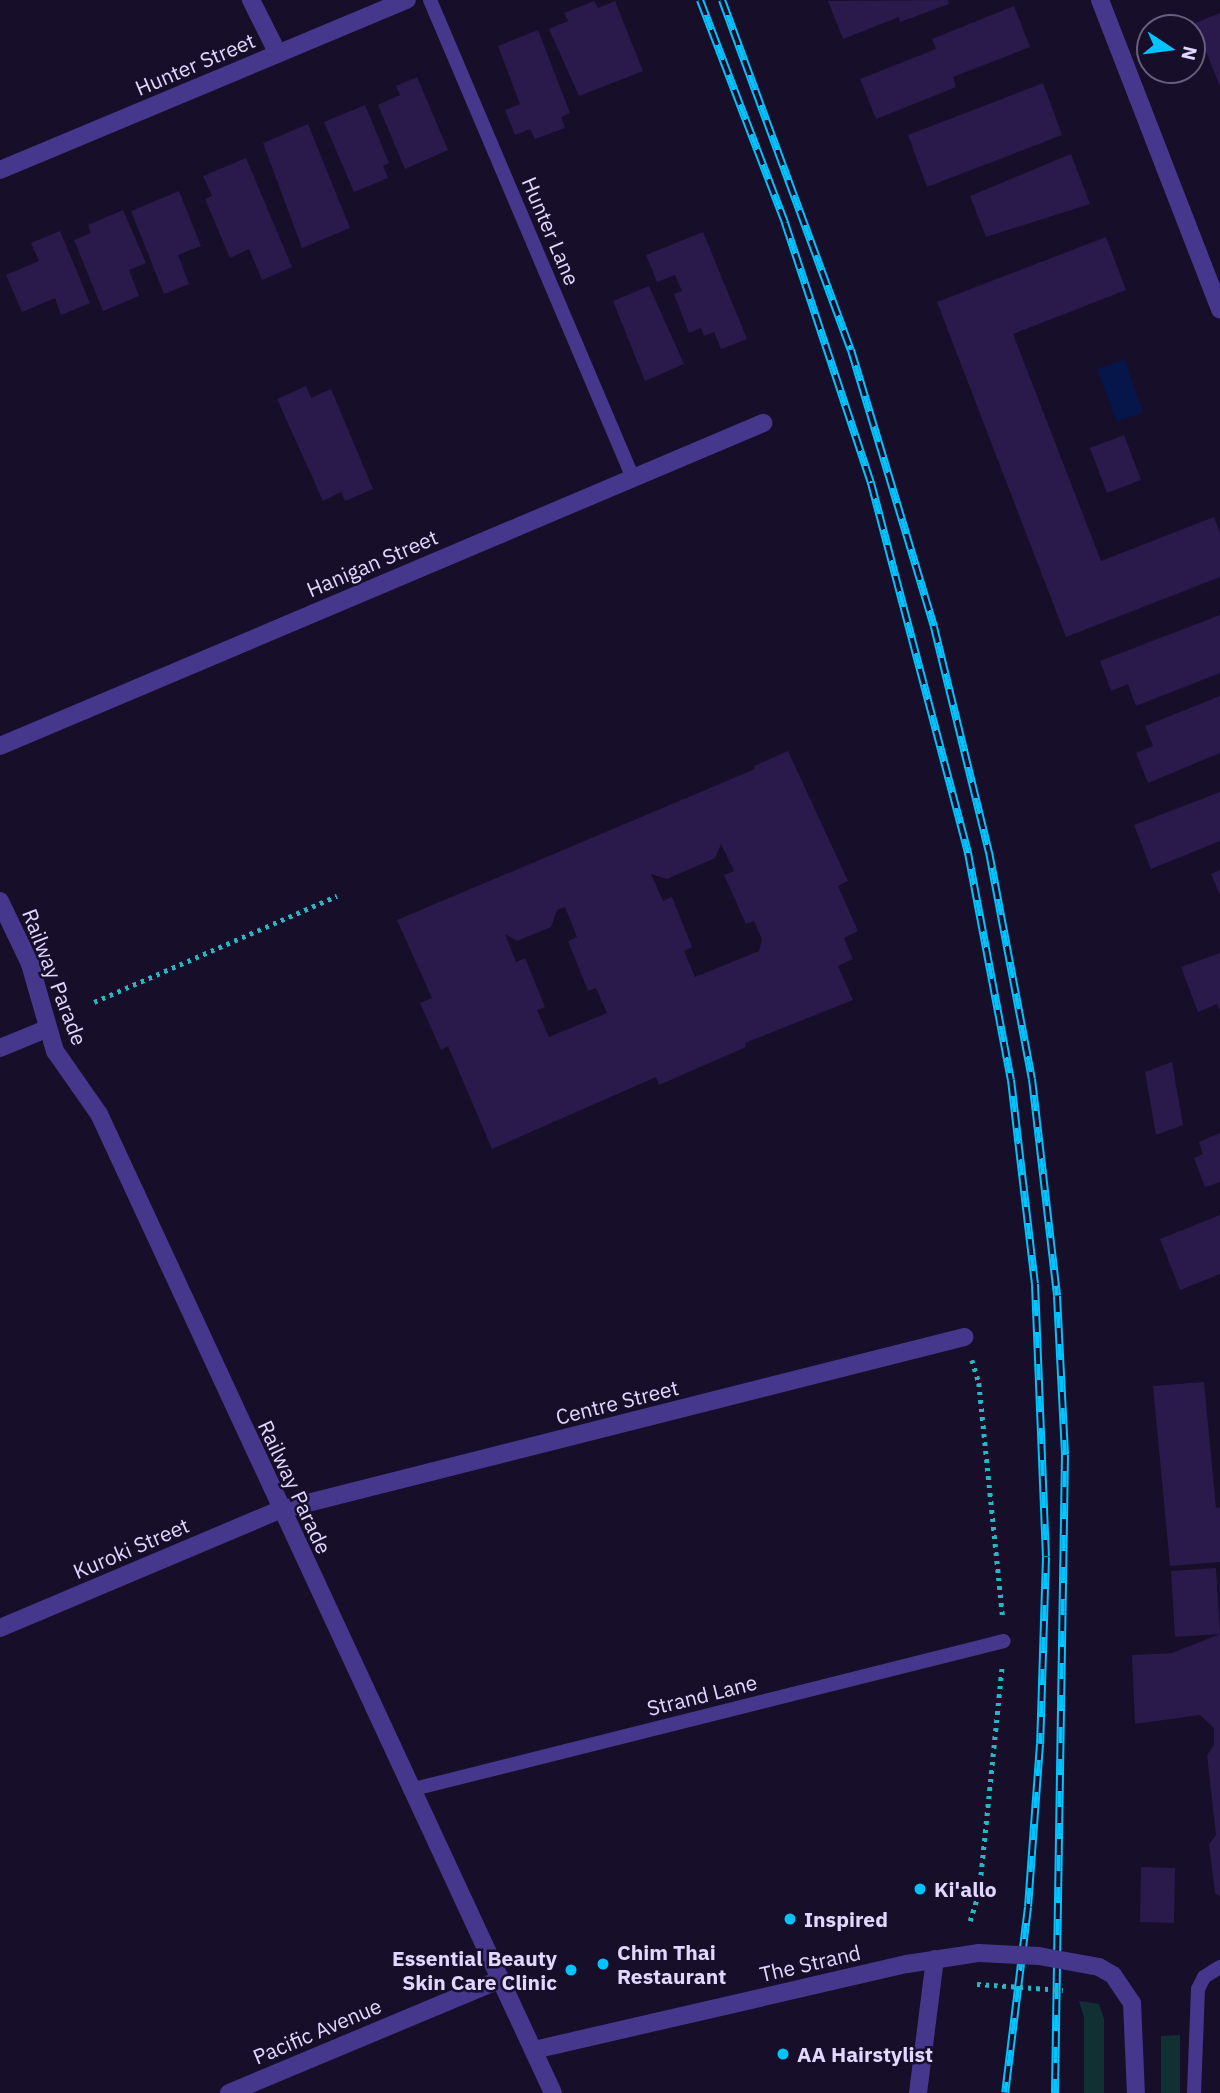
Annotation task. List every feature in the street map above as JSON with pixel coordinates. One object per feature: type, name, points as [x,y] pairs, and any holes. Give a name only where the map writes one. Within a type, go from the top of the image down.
[{"type":"street","points":[[251,0],[278,54]]},
{"type":"street","name":"Hunter Street","points":[[0,170],[407,0]]},
{"type":"street","points":[[1100,0],[1220,310]]},
{"type":"street","name":"Hanigan Street","points":[[0,746],[763,423]]},
{"type":"street","name":"Railway Parade","points":[[0,901],[30,964],[46,1029],[55,1051],[100,1114],[280,1510],[553,2093]]},
{"type":"street","points":[[0,1048],[46,1029]]},
{"type":"street","name":"Centre Street","points":[[280,1510],[964,1337]]},
{"type":"street","name":"Kuroki Street","points":[[0,1628],[280,1510]]},
{"type":"street","name":"The Strand","points":[[534,2050],[935,1959],[979,1953],[1051,1957],[1099,1967],[1113,1975],[1132,2003],[1136,2093]]},
{"type":"street","points":[[918,2093],[935,1959]]},
{"type":"street","name":"Pacific Avenue","points":[[229,2093],[257,2087],[501,1979]]},
{"type":"lane","name":"Hunter Lane","points":[[430,0],[633,478]]},
{"type":"lane","name":"Strand Lane","points":[[410,1790],[1004,1641]]},
{"type":"lane","points":[[1194,2093],[1198,1990],[1204,1977],[1220,1967]]},
{"type":"path","points":[[94,1002],[337,896]]},
{"type":"path","points":[[977,1984],[1069,1991]]},
{"type":"green space","points":[[1079,2001],[1099,2004],[1104,2019],[1104,2093],[1084,2093],[1084,2017]]},
{"type":"green space","points":[[1180,2035],[1180,2093],[1161,2093],[1161,2036]]},
{"type":"shaded area","points":[[1124,359],[1143,412],[1117,422],[1097,369]]},
{"type":"building","points":[[948,0],[949,4],[900,22],[899,17],[843,39],[828,1]]},
{"type":"building","points":[[594,1],[598,8],[615,1],[643,71],[579,96],[549,29],[568,21],[564,13]]},
{"type":"building","points":[[1014,6],[1030,47],[953,77],[956,87],[876,119],[860,79],[936,49],[932,39]]},
{"type":"building","points":[[1220,13],[1220,87],[1206,51],[1206,19]]},
{"type":"building","points":[[538,30],[570,113],[561,117],[565,128],[535,139],[530,129],[515,135],[505,110],[520,104],[498,46]]},
{"type":"building","points":[[417,77],[448,150],[405,169],[378,105],[400,95],[396,86]]},
{"type":"building","points":[[1043,83],[1062,135],[927,187],[908,135]]},
{"type":"building","points":[[365,105],[389,163],[383,166],[388,178],[354,192],[324,122]]},
{"type":"building","points":[[308,124],[350,228],[302,248],[263,143]]},
{"type":"building","points":[[1071,154],[1090,204],[986,237],[970,196]]},
{"type":"building","points":[[246,158],[292,267],[262,280],[249,249],[230,258],[205,199],[212,196],[203,176]]},
{"type":"building","points":[[179,191],[201,246],[178,255],[189,284],[164,294],[131,211]]},
{"type":"building","points":[[123,210],[146,263],[129,270],[139,296],[103,311],[74,240],[91,233],[88,225]]},
{"type":"building","points":[[60,231],[90,303],[61,315],[55,298],[22,312],[6,275],[39,261],[31,243]]},
{"type":"building","points":[[703,232],[747,339],[721,349],[714,332],[704,336],[701,328],[689,333],[674,294],[682,291],[675,275],[657,282],[646,255]]},
{"type":"building","points":[[1106,237],[1126,290],[1013,334],[1101,561],[1214,517],[1220,533],[1220,577],[1066,637],[937,302]]},
{"type":"building","points":[[649,286],[684,364],[645,381],[613,301]]},
{"type":"building","points":[[306,386],[311,398],[331,389],[373,489],[345,501],[341,492],[323,501],[277,399]]},
{"type":"building","points":[[1124,435],[1141,480],[1107,493],[1090,448]]},
{"type":"building","points":[[1220,615],[1220,673],[1136,706],[1128,684],[1111,691],[1100,661]]},
{"type":"building","points":[[1220,696],[1220,753],[1148,783],[1136,753],[1153,746],[1145,726]]},
{"type":"building","points":[[788,751],[848,881],[838,886],[858,931],[844,938],[853,959],[838,966],[853,1000],[745,1043],[746,1047],[659,1085],[656,1077],[492,1149],[448,1046],[441,1050],[420,1003],[432,998],[397,920],[755,769],[754,766]],"holes":[[[721,844],[734,871],[724,875],[746,924],[754,921],[762,939],[759,951],[695,977],[684,951],[692,947],[672,897],[663,901],[651,874],[667,879],[715,858]],[[565,907],[577,937],[568,941],[588,991],[596,988],[607,1013],[549,1037],[537,1010],[545,1007],[525,958],[516,962],[505,934],[517,941],[551,927],[557,910]]]},
{"type":"building","points":[[1220,792],[1220,841],[1151,869],[1134,825]]},
{"type":"building","points":[[1220,870],[1220,895],[1211,874]]},
{"type":"building","points":[[1220,953],[1220,1010],[1217,1004],[1198,1012],[1181,967]]},
{"type":"building","points":[[1172,1062],[1183,1125],[1156,1135],[1145,1072]]},
{"type":"building","points":[[1220,1133],[1220,1182],[1205,1187],[1194,1158],[1203,1154],[1199,1142]]},
{"type":"building","points":[[1220,1215],[1220,1274],[1180,1290],[1160,1239]]},
{"type":"building","points":[[1204,1382],[1216,1508],[1220,1507],[1220,1562],[1170,1566],[1153,1386]]},
{"type":"building","points":[[1216,1568],[1220,1634],[1175,1637],[1171,1571]]},
{"type":"building","points":[[1220,1634],[1220,1896],[1215,1893],[1209,1844],[1216,1835],[1207,1755],[1214,1745],[1214,1728],[1200,1715],[1135,1724],[1132,1655],[1172,1653]]},
{"type":"building","points":[[1141,1867],[1175,1868],[1174,1923],[1140,1922]]},
{"type":"railway","points":[[700,0],[785,223],[871,483],[968,853],[1011,1080],[1035,1284],[1046,1557],[1040,1744],[1028,1907],[1005,2093]]},
{"type":"railway","points":[[722,0],[851,350],[934,627],[989,852],[1032,1079],[1057,1296],[1065,1455],[1055,2093]]},
{"type":"place","name":"Ki'allo","points":[[920,1889]]},
{"type":"place","name":"Inspired","points":[[790,1919]]},
{"type":"place","name":"Chim Thai Restaurant","points":[[603,1964]]},
{"type":"place","name":"Essential Beauty Skin Care Clinic","points":[[571,1970]]},
{"type":"place","name":"AA Hairstylist","points":[[783,2054]]}]
